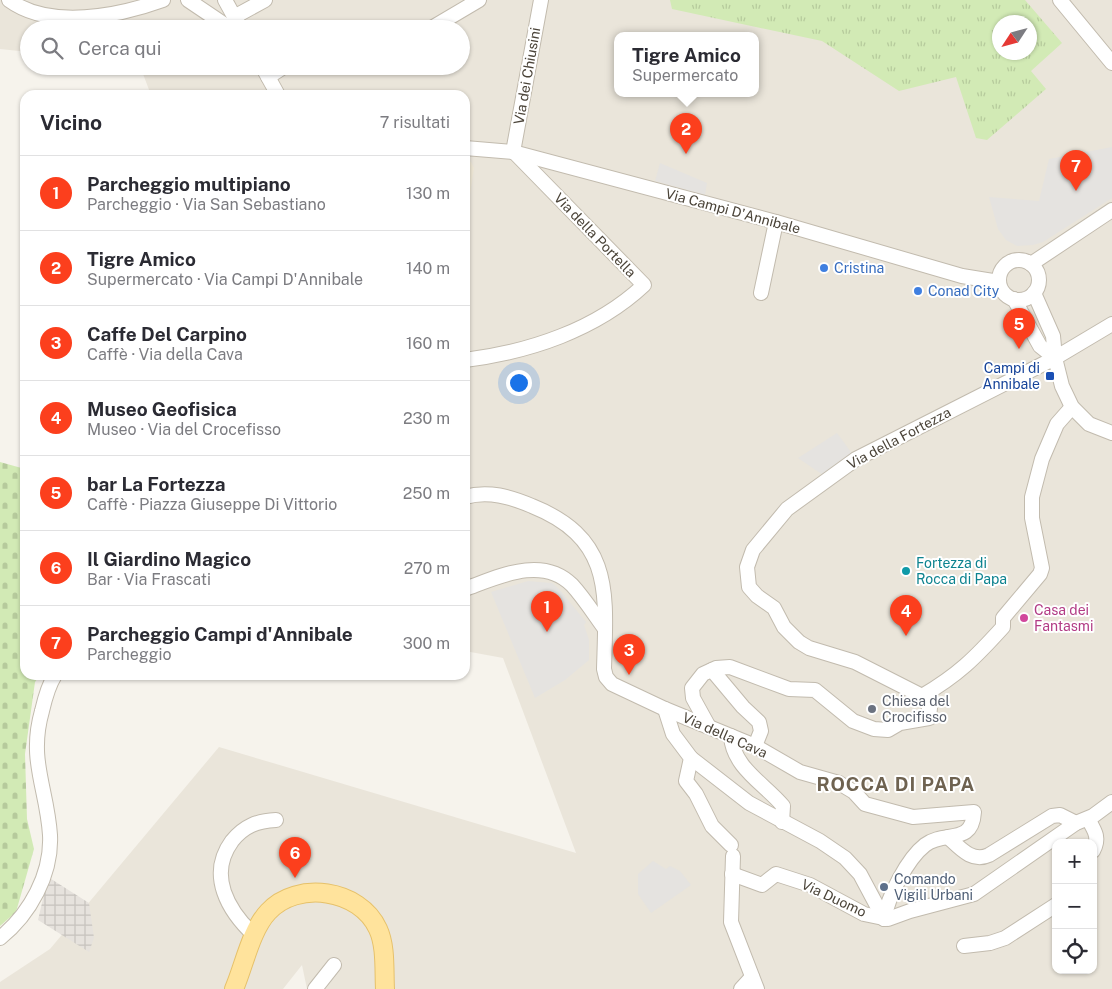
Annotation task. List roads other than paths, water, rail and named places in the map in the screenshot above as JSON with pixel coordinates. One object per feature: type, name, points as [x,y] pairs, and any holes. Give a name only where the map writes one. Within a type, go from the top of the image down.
[{"type":"main road","points":[[234,989],[255,936],[266,915],[274,906],[288,898],[323,893],[348,898],[369,914],[379,930],[385,989]]},
{"type":"street","points":[[9,0],[29,11],[78,18],[126,11],[163,0]]},
{"type":"street","points":[[188,0],[226,20]]},
{"type":"street","points":[[225,0],[234,20]]},
{"type":"street","points":[[242,20],[264,0]]},
{"type":"street","points":[[445,20],[479,0]]},
{"type":"street","name":"Via dei Chiusini","points":[[513,152],[541,0]]},
{"type":"street","points":[[1060,0],[1112,62]]},
{"type":"street","points":[[267,75],[275,90]]},
{"type":"street","name":"Via Campi D'Annibale","points":[[470,148],[513,152],[776,222],[957,274],[1000,282]]},
{"type":"street","name":"Via della Portella","points":[[470,359],[537,345],[556,338],[612,310],[644,285],[513,152]]},
{"type":"street","points":[[1031,264],[1112,210]]},
{"type":"street","points":[[761,293],[776,222]]},
{"type":"street","points":[[1014,299],[1025,299],[1038,288],[1039,275],[1031,264],[1020,260],[1009,263],[1001,271],[1000,282],[1004,293],[1014,299],[1040,346],[1055,358]]},
{"type":"street","points":[[1034,293],[1055,341],[1055,358],[1062,386],[1072,407],[1085,421],[1112,433]]},
{"type":"street","name":"Via della Fortezza","points":[[924,698],[855,662],[809,648],[799,642],[786,629],[774,608],[752,592],[748,583],[748,567],[755,545],[782,514],[856,459],[1055,358],[1112,324]]},
{"type":"street","points":[[709,727],[692,693],[696,680],[712,670],[730,667],[789,689],[815,690],[853,721],[874,729],[884,731],[900,723],[929,718],[930,708],[924,698],[966,667],[1003,627],[1003,618],[1041,571],[1032,518],[1032,497],[1042,459],[1057,424],[1072,407]]},
{"type":"street","points":[[470,496],[491,494],[526,503],[556,517],[578,534],[595,559],[604,582],[605,629]]},
{"type":"street","points":[[470,587],[520,571],[550,572],[571,584],[605,629]]},
{"type":"street","name":"Via della Cava","points":[[605,629],[604,673],[612,684],[665,709],[754,746],[800,772],[839,783],[854,792],[865,804],[901,815],[923,817],[974,812],[971,829],[948,837]]},
{"type":"street","points":[[712,670],[760,725],[761,731],[754,746]]},
{"type":"street","points":[[0,938],[20,918],[35,896],[49,849],[49,829],[38,769],[36,741],[46,695],[53,680]]},
{"type":"street","points":[[665,709],[673,734],[691,758],[743,799],[782,822],[820,841],[850,863],[860,874],[884,919]]},
{"type":"street","points":[[731,736],[733,748],[740,761],[762,787],[783,806],[782,822]]},
{"type":"street","points":[[691,758],[686,781],[696,794],[712,826],[732,851],[731,922],[754,983],[741,989]]},
{"type":"street","name":"Via Duomo","points":[[732,874],[762,885],[776,874],[810,885],[857,910],[884,919],[897,917],[910,910],[978,892],[1112,802]]},
{"type":"street","points":[[884,919],[890,895],[917,854],[931,841],[948,837],[969,855],[979,858],[989,855],[1052,816],[1060,815],[1082,821],[1098,840],[1097,842]]},
{"type":"street","points":[[255,936],[238,919],[225,897],[221,879],[221,864],[230,844],[241,832],[255,823],[276,820]]},
{"type":"street","points":[[964,946],[990,943],[1005,938],[1052,908]]},
{"type":"street","points":[[316,989],[334,965]]},
{"type":"place","name":"Tigre Amico","points":[[686,154]]},
{"type":"place","name":"Parcheggio Campi d'Annibale","points":[[1076,191]]},
{"type":"place","name":"Cristina","points":[[824,268]]},
{"type":"place","name":"Conad City","points":[[918,291]]},
{"type":"place","name":"bar La Fortezza","points":[[1019,349]]},
{"type":"place","name":"Campi di Annibale","points":[[1050,376]]},
{"type":"place","name":"Fortezza di Rocca di Papa","points":[[906,571]]},
{"type":"place","name":"Casa dei Fantasmi","points":[[1024,618]]},
{"type":"place","name":"Parcheggio multipiano","points":[[547,632]]},
{"type":"place","name":"Museo Geofisica","points":[[906,636]]},
{"type":"place","name":"Caffe Del Carpino","points":[[629,675]]},
{"type":"place","name":"Chiesa del Crocifisso","points":[[872,709]]},
{"type":"place","name":"Il Giardino Magico","points":[[295,878]]},
{"type":"place","name":"Comando Vigili Urbani","points":[[884,887]]},
{"type":"district","name":"ROCCA DI PAPA","points":[[896,784]]}]
